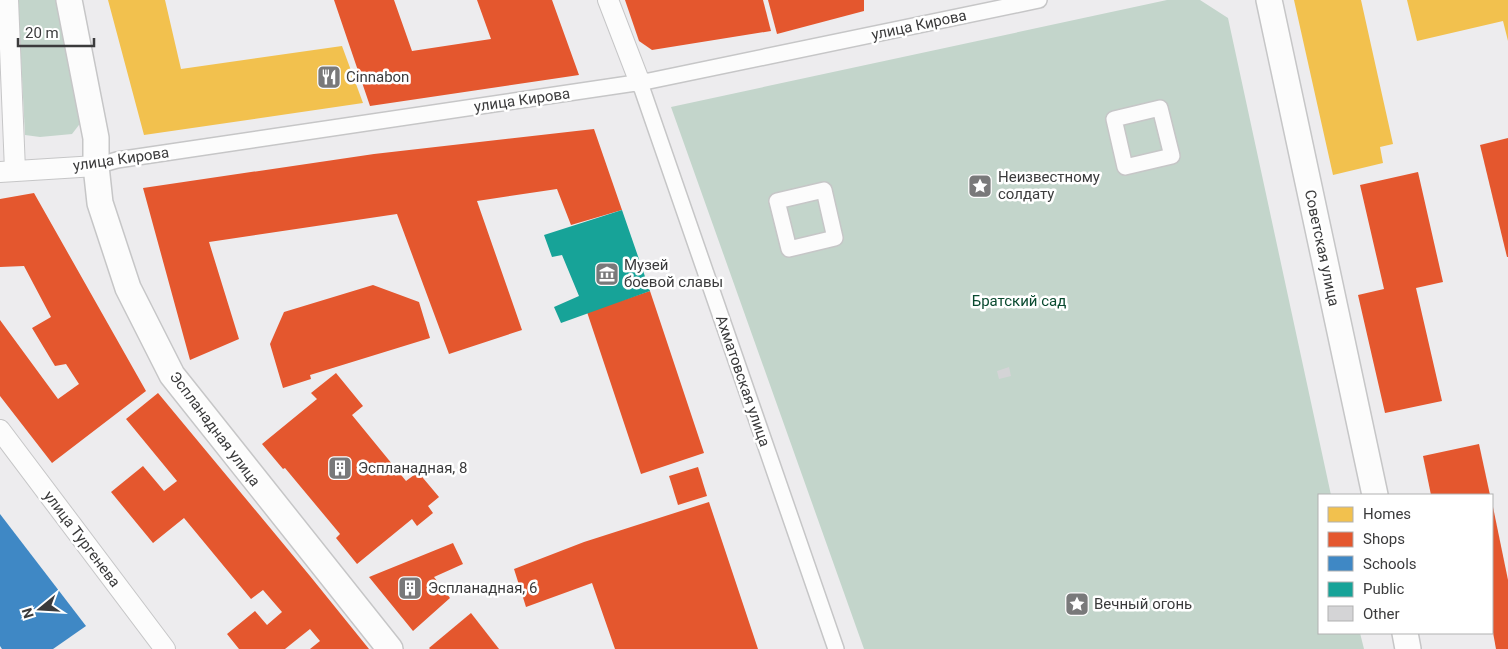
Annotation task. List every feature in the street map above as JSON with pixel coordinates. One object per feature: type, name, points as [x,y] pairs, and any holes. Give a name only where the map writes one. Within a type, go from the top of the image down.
[{"type":"street","points":[[8,0],[8,171]]},
{"type":"street","name":"Эспланадная улица","points":[[69,0],[96,138],[96,166],[100,203],[128,288],[172,375],[390,649]]},
{"type":"street","name":"Ахматовская улица","points":[[608,0],[640,83],[836,649]]},
{"type":"street","name":"улица Кирова","points":[[8,171],[96,166],[117,160],[640,83],[1039,0]]},
{"type":"street","name":"Советская улица","points":[[1269,0],[1375,494]]},
{"type":"street","points":[[1160,108],[1172,156],[1125,167],[1114,119],[1160,108]]},
{"type":"street","points":[[824,190],[835,238],[789,248],[777,201],[824,190]]},
{"type":"street","name":"улица Тургенева","points":[[0,430],[165,649]]},
{"type":"street","points":[[1405,634],[1408,649]]},
{"type":"green space","points":[[18,0],[58,0],[82,121],[72,134],[40,137],[25,135]]},
{"type":"green space","name":"Братский сад","points":[[1167,0],[1200,0],[1228,18],[1331,494],[1318,494],[1318,634],[1360,634],[1364,649],[864,649],[671,107]]},
{"type":"building: Homes","points":[[108,0],[165,0],[181,69],[342,46],[363,103],[144,135]]},
{"type":"building: Homes","points":[[1294,0],[1361,0],[1393,144],[1380,147],[1383,163],[1333,175]]},
{"type":"building: Homes","points":[[1407,0],[1508,0],[1508,41],[1503,21],[1417,41]]},
{"type":"building: Shops","points":[[334,0],[394,0],[412,51],[491,39],[477,0],[552,0],[579,75],[370,106]]},
{"type":"building: Shops","points":[[625,0],[763,0],[771,31],[652,50],[639,41]]},
{"type":"building: Shops","points":[[768,0],[864,0],[864,11],[777,34]]},
{"type":"building: Shops","points":[[594,129],[622,210],[571,225],[557,189],[477,201],[522,330],[449,354],[397,214],[209,242],[239,339],[190,360],[143,188],[374,154]]},
{"type":"building: Shops","points":[[1508,138],[1508,257],[1507,257],[1480,145]]},
{"type":"building: Shops","points":[[1418,172],[1443,282],[1416,288],[1442,401],[1385,413],[1358,295],[1384,289],[1360,185]]},
{"type":"building: Shops","points":[[34,193],[146,391],[52,463],[0,396],[0,320],[58,399],[79,384],[66,364],[55,366],[32,328],[51,317],[24,266],[0,267],[0,199]]},
{"type":"building: Shops","points":[[373,285],[419,302],[430,338],[310,375],[311,379],[283,388],[270,344],[284,312]]},
{"type":"building: Shops","points":[[650,291],[704,453],[641,474],[587,312]]},
{"type":"building: Shops","name":"Эспланадная, 8","points":[[336,373],[363,406],[352,415],[406,481],[418,472],[439,497],[428,506],[433,513],[417,526],[412,519],[357,564],[336,538],[340,534],[285,468],[283,469],[262,444],[317,399],[311,393]]},
{"type":"building: Shops","points":[[158,393],[369,649],[310,649],[320,641],[310,629],[285,649],[239,649],[227,634],[255,611],[267,625],[282,612],[263,590],[251,599],[184,518],[153,543],[111,492],[143,466],[164,491],[177,481],[126,419]]},
{"type":"building: Shops","points":[[1479,444],[1490,494],[1431,494],[1423,456]]},
{"type":"building: Shops","points":[[698,467],[707,496],[678,505],[669,476]]},
{"type":"building: Shops","points":[[709,502],[758,649],[615,649],[592,583],[526,607],[514,569],[584,542]]},
{"type":"building: Shops","points":[[1493,507],[1508,580],[1508,649],[1496,649],[1493,632]]},
{"type":"building: Shops","name":"Эспланадная, 6","points":[[453,543],[463,564],[434,577],[450,598],[413,631],[369,577]]},
{"type":"building: Shops","points":[[471,613],[499,649],[429,648]]},
{"type":"building: Schools","points":[[0,514],[86,626],[53,649],[2,649],[0,646]]},
{"type":"building: Public","name":"Музей боевой славы","points":[[622,210],[650,291],[561,323],[554,307],[579,296],[562,255],[552,257],[544,235]]},
{"type":"building: Other","points":[[1009,367],[1011,376],[999,379],[997,371]]},
{"type":"place","name":"Cinnabon","points":[[329,77]]},
{"type":"place","name":"Неизвестному солдату","points":[[980,186]]},
{"type":"place","name":"Музей боевой славы","points":[[607,274]]},
{"type":"place","name":"Эспланадная, 8","points":[[340,468]]},
{"type":"place","name":"Эспланадная, 6","points":[[410,588]]},
{"type":"place","name":"Вечный огонь","points":[[1077,604]]}]
